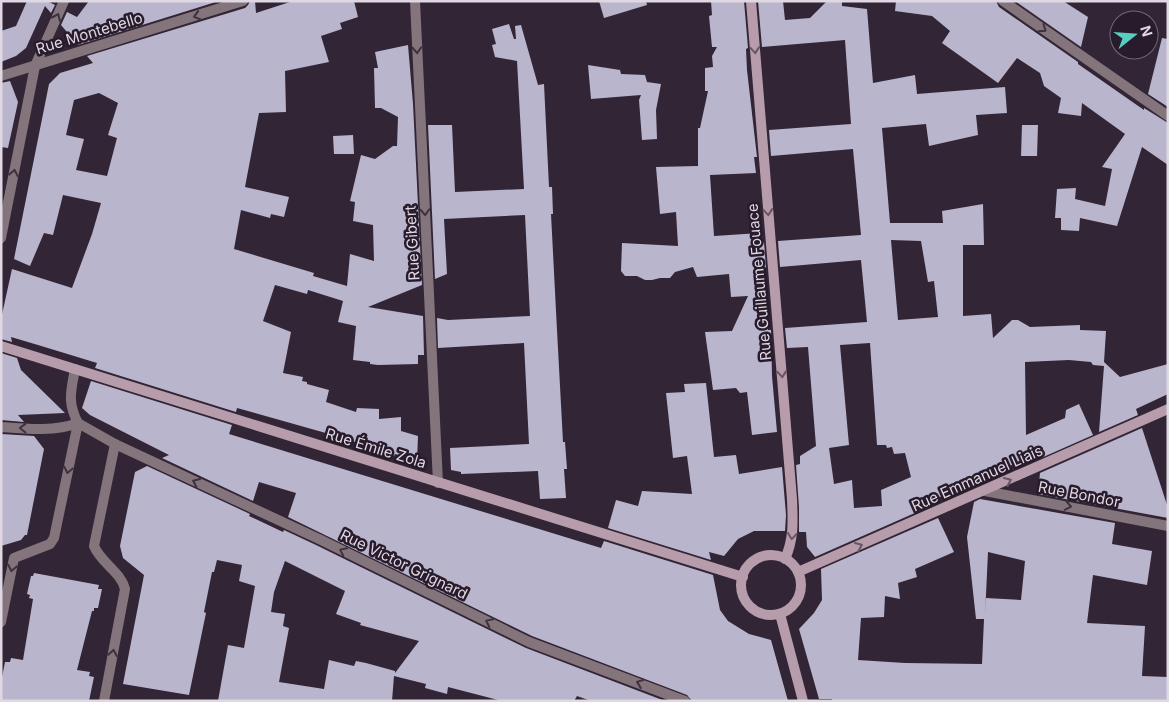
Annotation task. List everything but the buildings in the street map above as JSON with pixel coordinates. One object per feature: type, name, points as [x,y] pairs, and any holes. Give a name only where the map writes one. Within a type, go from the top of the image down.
[{"type":"street","points":[[1,238],[35,66],[64,1]]},
{"type":"street","name":"Rue Montebello","points":[[1,76],[244,1]]},
{"type":"street","name":"Rue Gibert","points":[[415,1],[438,483]]},
{"type":"street","name":"Rue Guillaume Fouace","points":[[751,1],[792,499],[793,529],[791,547],[785,559]]},
{"type":"street","points":[[1004,1],[1168,116]]},
{"type":"street","name":"Rue Émile Zola","points":[[1,346],[743,577]]},
{"type":"street","points":[[1,622],[14,558],[50,544],[54,538],[78,423],[72,412],[70,399],[75,369]]},
{"type":"street","name":"Rue Emmanuel Liais","points":[[798,572],[1168,410]]},
{"type":"street","points":[[1,427],[58,428],[78,423]]},
{"type":"street","name":"Rue Victor Grignard","points":[[78,423],[115,444],[319,539],[529,642],[685,701]]},
{"type":"street","points":[[104,701],[125,589],[123,582],[98,556],[94,546],[115,444]]},
{"type":"street","name":"Rue Bondor","points":[[985,491],[1168,526]]},
{"type":"street","points":[[777,556],[793,565],[798,572],[801,582],[800,593],[796,602],[789,610],[771,616],[753,610],[747,603],[741,586],[746,569],[752,562],[760,558],[777,556]]},
{"type":"street","points":[[780,614],[803,701]]}]
